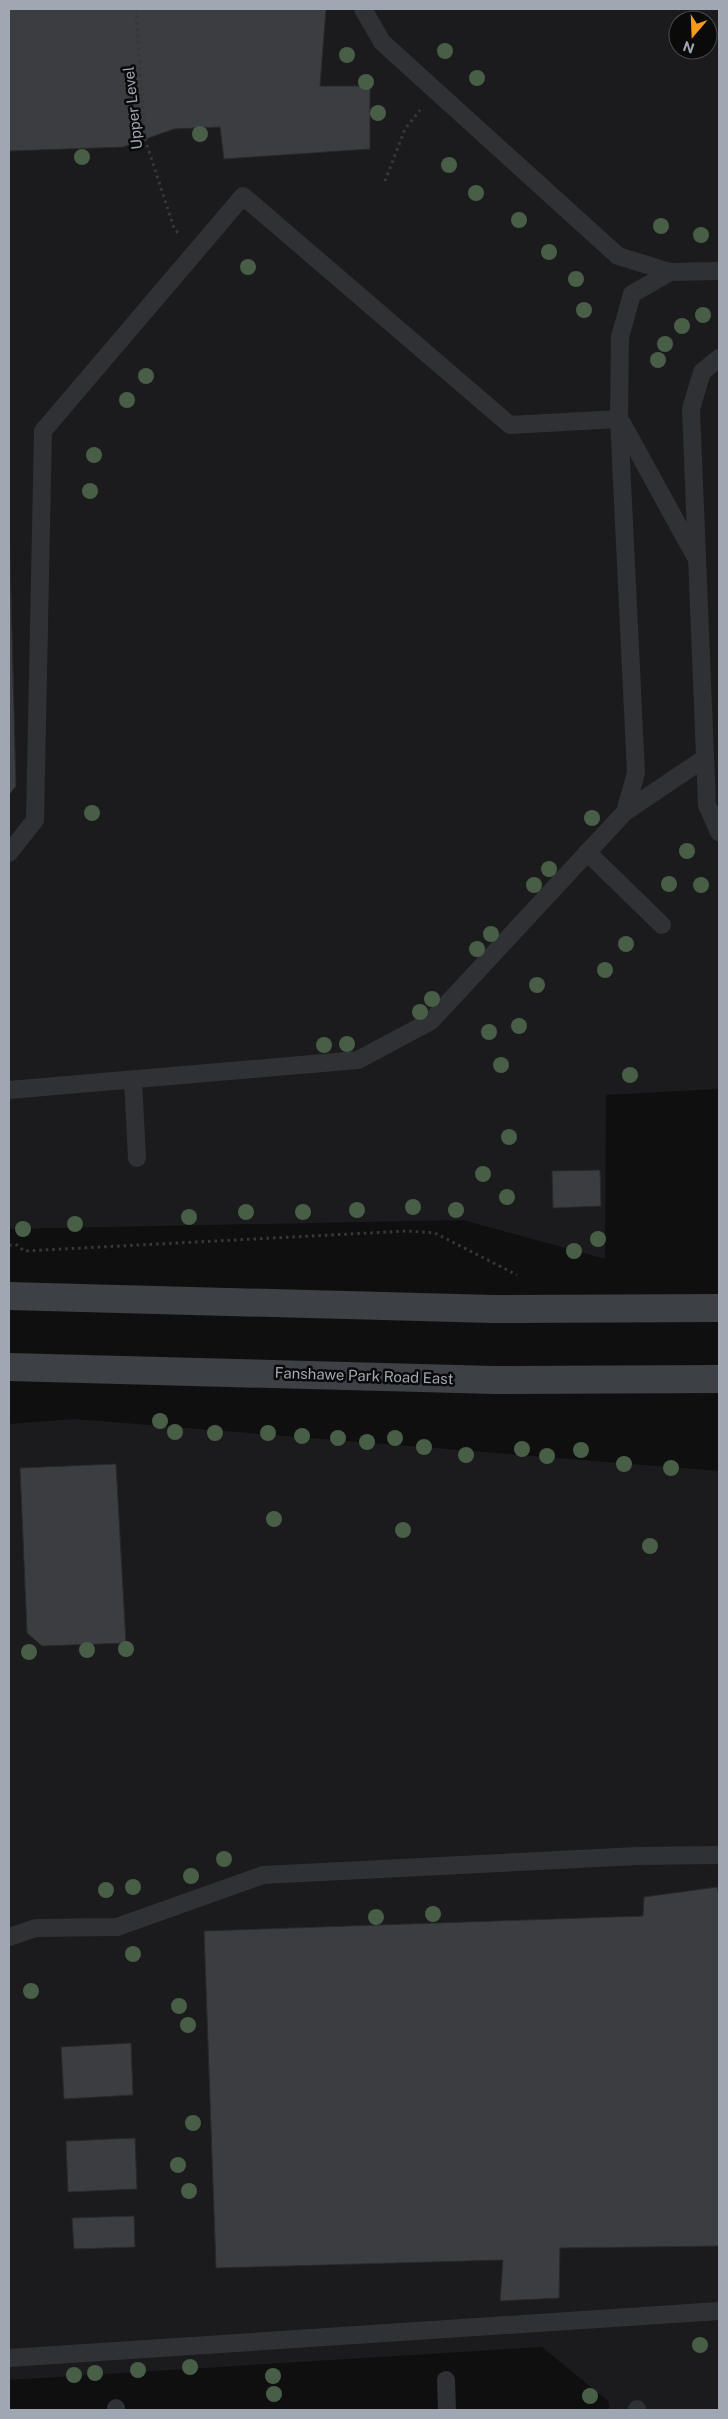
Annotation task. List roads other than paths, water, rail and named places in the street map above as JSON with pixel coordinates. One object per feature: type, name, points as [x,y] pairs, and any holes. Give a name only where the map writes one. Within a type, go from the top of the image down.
[{"type":"main road","points":[[9,1296],[493,1309],[719,1308]]},
{"type":"main road","name":"Fanshawe Park Road East","points":[[9,1367],[494,1380],[719,1379]]},
{"type":"lane","points":[[363,9],[382,42],[618,256],[670,272],[719,271]]},
{"type":"lane","points":[[9,853],[35,820],[43,431],[243,196],[510,425],[619,419]]},
{"type":"lane","points":[[625,812],[636,773],[619,419],[620,337],[632,294],[670,272]]},
{"type":"lane","points":[[719,358],[702,372],[691,409],[707,804],[719,832]]},
{"type":"lane","points":[[619,419],[697,561]]},
{"type":"lane","points":[[9,1090],[358,1060],[431,1021],[625,812],[705,758]]},
{"type":"lane","points":[[587,852],[662,925]]},
{"type":"lane","points":[[133,1080],[137,1158]]},
{"type":"lane","points":[[9,1937],[36,1928],[117,1927],[264,1875],[637,1856],[719,1855]]},
{"type":"lane","points":[[9,2358],[719,2311]]},
{"type":"lane","points":[[446,2380],[447,2410]]}]
